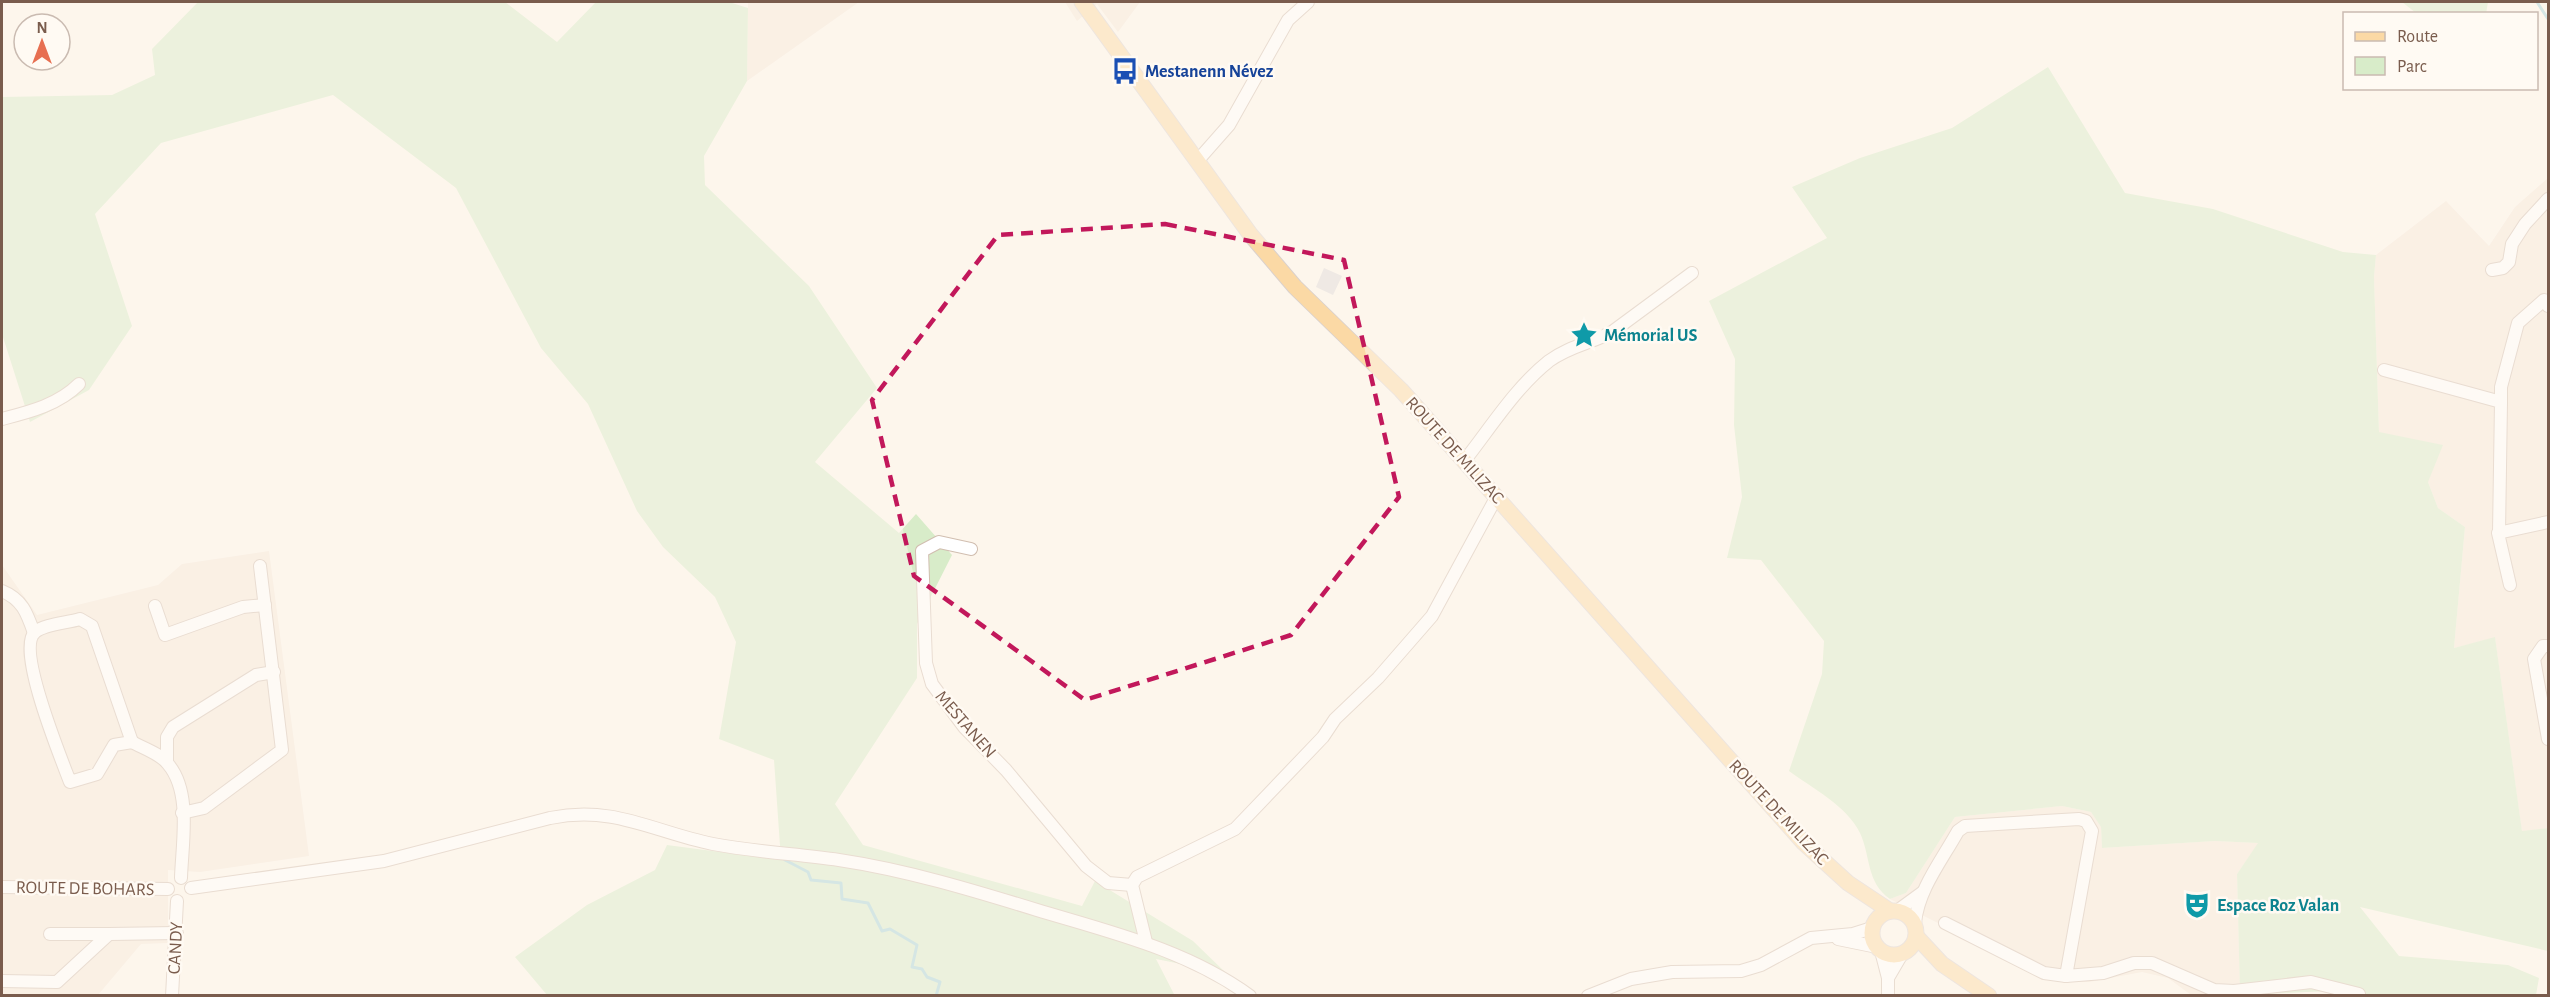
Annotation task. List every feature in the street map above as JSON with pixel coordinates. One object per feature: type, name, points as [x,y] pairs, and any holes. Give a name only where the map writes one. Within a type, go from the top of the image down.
[{"type":"main road","name":"ROUTE DE MILIZAC","points":[[1082,2],[1198,159],[1250,234],[1295,287],[1393,382],[1465,460],[1804,843],[1848,883],[1894,911]]},
{"type":"main road","name":"ROUTE DE MILIZAC","points":[[1848,883],[1866,908],[1873,926]]},
{"type":"main road","points":[[1942,964],[1916,930],[1908,915],[1894,911],[1878,915],[1873,926],[1879,949],[1889,954],[1905,952],[1942,964],[1989,996]]},
{"type":"main road","points":[[1905,952],[1916,930]]},
{"type":"street","points":[[1198,159],[1229,125],[1288,20],[1308,2]]},
{"type":"street","points":[[2492,270],[2503,268],[2509,262],[2512,244],[2518,234],[2548,198]]},
{"type":"street","points":[[1465,460],[1514,398],[1550,360],[1581,343],[1600,339],[1612,332],[1692,273]]},
{"type":"street","points":[[2510,585],[2499,533],[2501,387],[2518,323],[2546,303]]},
{"type":"street","points":[[2384,370],[2501,402]]},
{"type":"street","points":[[2,419],[39,409],[70,393],[79,384]]},
{"type":"street","points":[[1146,942],[1132,885],[1137,877],[1235,829],[1323,737],[1335,719],[1378,678],[1432,616],[1497,496]]},
{"type":"street","points":[[2499,533],[2548,522]]},
{"type":"street","name":"MESTANEN","points":[[971,549],[939,542],[922,551],[926,663],[932,684],[964,727],[1006,770],[1086,866],[1108,883],[1132,885]]},
{"type":"street","points":[[182,813],[204,808],[282,750],[260,566]]},
{"type":"street","points":[[2,591],[15,596],[26,612],[34,633],[29,647],[32,670],[70,782],[97,774],[114,745],[132,742],[167,762],[178,779],[182,813],[181,878]]},
{"type":"street","points":[[155,606],[165,635],[243,607],[265,605]]},
{"type":"street","points":[[34,633],[80,619],[92,626],[132,742]]},
{"type":"street","points":[[2548,645],[2543,646],[2534,659],[2548,739]]},
{"type":"street","points":[[167,762],[166,737],[173,727],[256,675],[274,672]]},
{"type":"street","points":[[191,888],[384,861],[550,818],[573,813],[596,813],[633,820],[711,844],[841,860],[944,882],[1146,942],[1223,976],[1250,996]]},
{"type":"street","points":[[1916,930],[1916,910],[1924,891],[1958,831],[1965,826],[2079,819],[2086,821],[2092,831],[2066,976]]},
{"type":"street","points":[[181,878],[186,880],[191,888],[187,898],[177,901],[170,897],[168,889],[172,881],[181,878]]},
{"type":"street","name":"ROUTE DE BOHARS","points":[[2,888],[168,889]]},
{"type":"street","points":[[1894,911],[1924,891]]},
{"type":"street","name":"CANDY","points":[[172,996],[177,901]]},
{"type":"street","points":[[1945,923],[2044,973],[2066,976],[2103,973],[2134,963],[2151,963],[2214,990],[2234,991],[2311,982],[2359,994]]},
{"type":"street","points":[[1588,996],[1631,979],[1672,972],[1741,971],[1761,965],[1805,941],[1853,934],[1873,926]]},
{"type":"street","points":[[50,934],[177,933]]},
{"type":"street","points":[[2,981],[57,981],[110,934]]},
{"type":"street","points":[[1825,937],[1879,949],[1888,978],[1888,996]]},
{"type":"street","points":[[1888,978],[1905,952]]},
{"type":"highlighted area","points":[[1165,224],[1344,260],[1399,497],[1291,635],[1085,700],[914,576],[872,400],[998,235]]},
{"type":"shaded area","points":[[748,2],[859,2],[747,81]]},
{"type":"shaded area","points":[[1065,2],[1140,2],[1118,32],[1097,4],[1077,21]]},
{"type":"shaded area","points":[[2548,178],[2548,828],[2522,832],[2495,638],[2454,648],[2465,527],[2438,508],[2428,482],[2379,432],[2374,277],[2376,255],[2446,201],[2489,246],[2515,207]]},
{"type":"shaded area","points":[[1324,268],[1342,276],[1333,295],[1316,287]]},
{"type":"shaded area","points":[[269,551],[309,856],[200,872],[168,870],[168,943],[141,944],[98,995],[2,995],[2,565],[37,615],[158,585],[182,564]]},
{"type":"shaded area","points":[[2062,806],[2091,812],[2101,827],[2102,848],[2215,841],[2259,843],[2237,874],[2240,995],[2191,995],[2168,978],[2142,972],[2089,982],[2054,981],[1890,899],[1906,893],[1955,817]]},
{"type":"green space","points":[[198,2],[505,2],[557,42],[596,2],[729,2],[748,8],[747,81],[704,156],[705,185],[809,286],[877,388],[815,462],[899,533],[916,514],[952,555],[917,624],[917,678],[835,804],[863,845],[1082,906],[1095,881],[1193,941],[1226,973],[1156,959],[1175,996],[547,995],[515,957],[587,905],[655,870],[667,845],[781,860],[774,760],[719,739],[736,642],[715,597],[663,547],[637,511],[588,404],[541,348],[456,188],[333,95],[161,143],[95,214],[132,326],[89,390],[30,422],[2,334],[2,97],[112,95],[155,75],[152,49]]},
{"type":"green space","points":[[2402,2],[2488,2],[2486,12],[2415,12]]},
{"type":"green space","points":[[2048,67],[2125,193],[2213,209],[2343,252],[2376,255],[2374,277],[2379,432],[2443,445],[2428,482],[2438,508],[2465,527],[2454,648],[2495,637],[2522,831],[2548,828],[2548,951],[2360,907],[2399,956],[2508,965],[2539,978],[2536,995],[2340,996],[2329,991],[2240,995],[2237,874],[2258,843],[2215,841],[2102,848],[2101,827],[2091,812],[2062,806],[1955,817],[1906,893],[1890,899],[1877,885],[1860,833],[1847,814],[1789,771],[1822,674],[1824,641],[1761,560],[1727,558],[1742,497],[1734,425],[1735,359],[1709,301],[1827,238],[1792,187],[1860,158],[1952,128]]},
{"type":"waterway","points":[[2537,2],[2548,19]]},
{"type":"waterway","points":[[785,860],[808,872],[811,880],[841,883],[842,899],[868,903],[882,931],[890,929],[917,945],[912,967],[922,969],[927,977],[940,982],[936,996]]},
{"type":"place","name":"Mestanenn Névez","points":[[1125,71]]},
{"type":"place","name":"Mémorial US","points":[[1584,335]]},
{"type":"place","name":"Espace Roz Valan","points":[[2197,905]]}]
